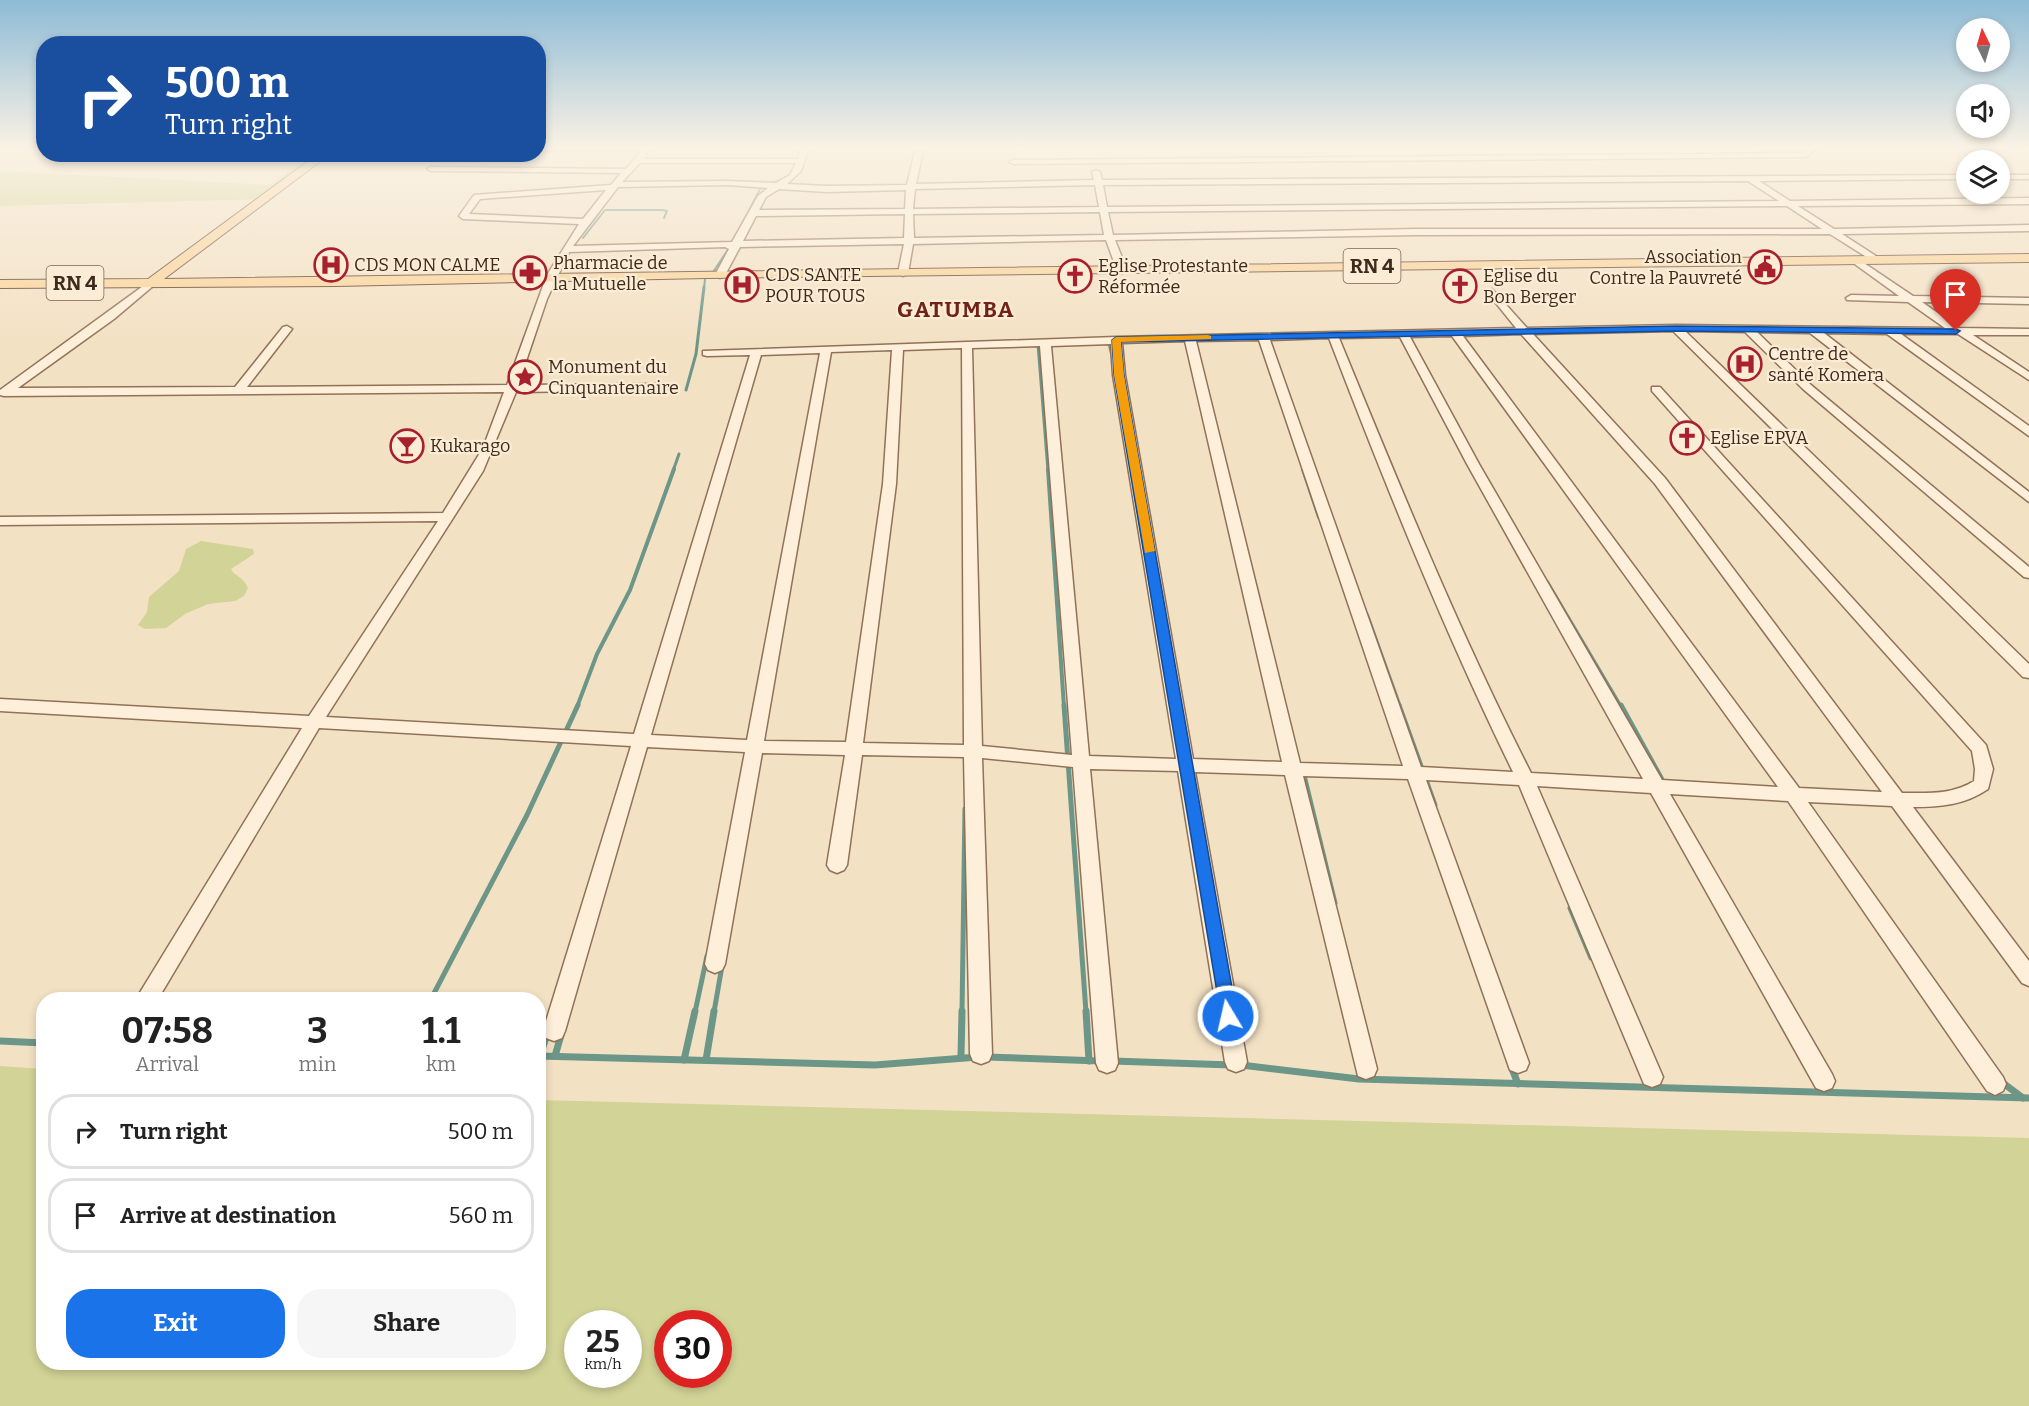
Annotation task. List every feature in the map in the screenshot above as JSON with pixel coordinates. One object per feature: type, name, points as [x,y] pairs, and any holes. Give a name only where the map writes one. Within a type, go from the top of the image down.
[{"type":"main road","points":[[150,284],[248,212]]},
{"type":"main road","name":"RN 4","points":[[0,284],[150,284],[2029,258]]},
{"type":"street","points":[[466,212],[463,216],[588,222]]},
{"type":"street","points":[[151,992],[314,722],[448,517],[495,440],[511,387],[551,277],[566,249],[596,212]]},
{"type":"street","points":[[720,275],[733,246],[753,213],[863,212]]},
{"type":"street","points":[[903,273],[909,242],[911,212]]},
{"type":"street","points":[[1105,212],[1109,237],[1122,270]]},
{"type":"street","points":[[1800,212],[1876,260]]},
{"type":"street","points":[[566,249],[729,244],[733,246],[1109,237],[1593,230],[1831,232],[2029,228]]},
{"type":"street","points":[[1855,260],[2029,377]]},
{"type":"street","points":[[2,394],[110,317],[150,284]]},
{"type":"street","points":[[1492,292],[1523,332],[1660,480],[2029,977]]},
{"type":"street","points":[[1851,298],[2029,301]]},
{"type":"street","points":[[1676,328],[2029,673]]},
{"type":"street","points":[[707,353],[1263,336],[1676,328],[2029,332]]},
{"type":"street","points":[[238,390],[287,329]]},
{"type":"street","points":[[1812,329],[2029,498]]},
{"type":"street","points":[[1888,329],[2029,432]]},
{"type":"street","points":[[1749,330],[1807,387],[2029,574]]},
{"type":"street","points":[[1455,332],[1794,795],[1995,1084]]},
{"type":"street","points":[[1403,333],[1473,464],[1660,788],[1824,1081]]},
{"type":"street","points":[[1263,336],[1317,502],[1518,1063]]},
{"type":"street","points":[[1333,336],[1484,693],[1525,779],[1652,1077]]},
{"type":"street","points":[[1190,338],[1271,687],[1294,771],[1366,1069]]},
{"type":"street","points":[[1116,340],[1119,375],[1236,1062]]},
{"type":"street","points":[[1045,342],[1107,1063]]},
{"type":"street","points":[[967,345],[973,752],[981,1054]]},
{"type":"street","points":[[837,865],[856,750],[889,485],[898,393],[898,347]]},
{"type":"street","points":[[715,964],[826,350]]},
{"type":"street","points":[[554,1031],[757,351]]},
{"type":"street","points":[[2,394],[663,387]]},
{"type":"street","points":[[0,705],[755,747],[973,752],[1081,762],[1294,771],[1416,773],[1897,800],[1952,798],[1970,794],[1982,784],[1984,769],[1980,749],[1656,389]]},
{"type":"street","points":[[0,521],[448,517]]},
{"type":"green space","points":[[201,541],[253,549],[254,554],[231,569],[248,588],[244,596],[235,601],[208,604],[185,614],[166,628],[145,629],[138,625],[147,612],[149,597],[179,571],[186,549]]},
{"type":"green space","points":[[0,1066],[36,1069],[36,1370],[546,1370],[546,1100],[2029,1138],[2029,1406],[0,1406]]},
{"type":"waterway","points":[[583,238],[604,212]]},
{"type":"waterway","points":[[664,218],[667,212]]},
{"type":"waterway","points":[[738,232],[748,212]]},
{"type":"waterway","points":[[711,275],[731,245]]},
{"type":"waterway","points":[[704,288],[705,279]]},
{"type":"waterway","points":[[686,390],[696,354],[704,287]]},
{"type":"waterway","points":[[1109,343],[1113,361]]},
{"type":"waterway","points":[[1038,344],[1048,471]]},
{"type":"waterway","points":[[673,471],[679,454]]},
{"type":"waterway","points":[[577,707],[597,654],[630,590],[674,469]]},
{"type":"waterway","points":[[1048,469],[1064,707]]},
{"type":"waterway","points":[[1303,469],[1319,517]]},
{"type":"waterway","points":[[1547,582],[1621,707]]},
{"type":"waterway","points":[[1367,615],[1400,707]]},
{"type":"waterway","points":[[435,992],[527,815],[578,705]]},
{"type":"waterway","points":[[1064,705],[1086,1012]]},
{"type":"waterway","points":[[1399,705],[1435,805]]},
{"type":"waterway","points":[[1621,705],[1665,785]]},
{"type":"waterway","points":[[1303,771],[1335,903]]},
{"type":"waterway","points":[[962,1012],[965,809]]},
{"type":"waterway","points":[[1570,908],[1591,958]]},
{"type":"waterway","points":[[695,1012],[707,956]]},
{"type":"waterway","points":[[714,1012],[722,966]]},
{"type":"waterway","points":[[684,1060],[695,1011]]},
{"type":"waterway","points":[[706,1060],[714,1011]]},
{"type":"waterway","points":[[961,1057],[962,1011]]},
{"type":"waterway","points":[[1086,1011],[1089,1061]]},
{"type":"waterway","points":[[555,1056],[561,1035]]},
{"type":"waterway","points":[[0,1041],[36,1043]]},
{"type":"waterway","points":[[546,1056],[684,1060]]},
{"type":"waterway","points":[[684,1060],[875,1065],[978,1057]]},
{"type":"waterway","points":[[986,1057],[1089,1061]]},
{"type":"waterway","points":[[1089,1061],[1100,1061]]},
{"type":"waterway","points":[[1112,1061],[1232,1065]]},
{"type":"waterway","points":[[1241,1065],[1359,1079],[1518,1084]]},
{"type":"waterway","points":[[1511,1066],[1518,1084]]},
{"type":"waterway","points":[[2003,1083],[2023,1098]]},
{"type":"waterway","points":[[1518,1084],[2023,1098]]},
{"type":"waterway","points":[[2023,1098],[2029,1098]]},
{"type":"slow traffic","points":[[1149,551],[1119,375],[1116,340],[1208,337]]},
{"type":"place","name":"CDS MON CALME","points":[[331,265]]},
{"type":"place","name":"Association Contre la Pauvreté","points":[[1765,267]]},
{"type":"place","name":"Pharmacie de la Mutuelle","points":[[530,273]]},
{"type":"place","name":"Eglise Protestante Réformée","points":[[1075,276]]},
{"type":"place","name":"CDS SANTE POUR TOUS","points":[[742,285]]},
{"type":"place","name":"Eglise du Bon Berger","points":[[1460,286]]},
{"type":"place","name":"Centre de santé Komera","points":[[1745,364]]},
{"type":"place","name":"Monument du Cinquantenaire","points":[[525,377]]},
{"type":"place","name":"Eglise EPVA","points":[[1687,438]]},
{"type":"place","name":"Kukarago","points":[[407,446]]},
{"type":"district","name":"GATUMBA","points":[[956,309]]},
{"type":"route","points":[[1228,1016],[1119,375],[1116,340],[1676,328],[1956,331]]}]
